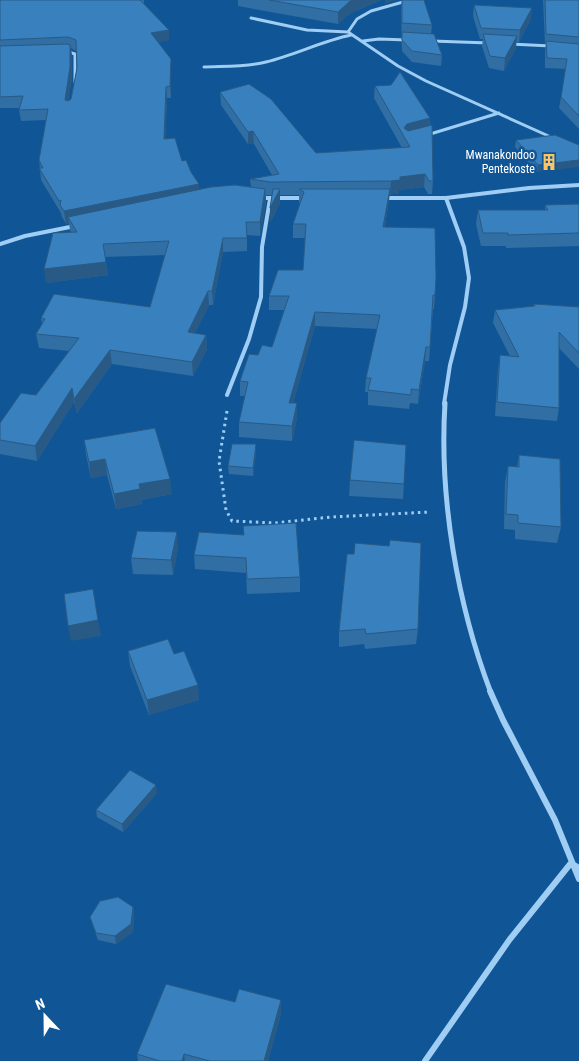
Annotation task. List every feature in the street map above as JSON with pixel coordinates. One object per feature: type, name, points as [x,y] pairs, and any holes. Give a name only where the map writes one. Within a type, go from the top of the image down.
[{"type":"street","points":[[350,34],[356,19],[371,11],[410,0]]},
{"type":"street","points":[[251,18],[307,30],[350,34],[398,66],[426,81],[554,138]]},
{"type":"street","points":[[204,67],[240,66],[264,62],[350,34]]},
{"type":"street","points":[[363,41],[379,39],[410,40]]},
{"type":"street","points":[[429,41],[496,44]]},
{"type":"street","points":[[505,44],[554,46]]},
{"type":"street","points":[[61,52],[69,51],[75,54],[74,87]]},
{"type":"street","points":[[424,136],[450,130],[499,113]]},
{"type":"street","points":[[381,198],[446,198],[529,188],[579,185]]},
{"type":"street","points":[[255,197],[270,199],[307,198]]},
{"type":"street","points":[[446,198],[464,249],[469,277],[466,306],[444,395],[445,473],[464,611],[496,706],[555,821],[570,864],[579,879]]},
{"type":"street","points":[[227,395],[249,339],[261,297],[262,248],[270,199]]},
{"type":"street","points":[[0,244],[25,236],[83,224]]},
{"type":"street","points":[[570,864],[579,868]]},
{"type":"street","points":[[425,1061],[510,939],[570,864]]},
{"type":"path","points":[[227,395],[227,411],[219,460],[226,510],[232,521],[275,523],[331,517],[449,511]]},
{"type":"building","points":[[0,0],[140,0],[169,30],[151,33],[171,59],[170,86],[166,87],[164,139],[175,138],[182,161],[186,160],[199,184],[64,211],[60,205],[61,200],[59,201],[39,168],[43,168],[39,160],[48,109],[19,110],[23,96],[0,97],[0,46],[70,45],[70,67],[65,100],[68,101],[71,99],[77,68],[76,40],[68,37],[0,40]]},
{"type":"building","points":[[269,0],[353,0],[338,12]]},
{"type":"building","points":[[402,0],[424,0],[432,25],[402,23]]},
{"type":"building","points":[[545,0],[579,0],[579,37],[546,34]]},
{"type":"building","points":[[474,5],[532,8],[520,30],[481,28]]},
{"type":"building","points":[[402,32],[434,34],[442,55],[412,51],[402,40]]},
{"type":"building","points":[[483,34],[517,36],[505,58],[490,56]]},
{"type":"building","points":[[546,41],[579,44],[579,116],[561,97],[567,59],[547,58]]},
{"type":"building","points":[[400,72],[430,118],[407,124],[404,128],[408,131],[432,125],[433,181],[429,181],[425,174],[400,177],[400,180],[391,181],[270,182],[250,179],[279,174],[253,131],[248,132],[220,92],[249,84],[271,99],[316,153],[410,147],[375,86],[391,85]]},
{"type":"building","points":[[555,135],[579,145],[579,160],[538,165],[516,140]]},
{"type":"building","points":[[235,185],[265,189],[260,222],[246,222],[247,238],[223,238],[212,291],[208,291],[188,332],[206,335],[192,362],[110,350],[74,399],[72,388],[35,446],[0,440],[0,423],[21,393],[36,395],[79,338],[36,334],[45,319],[41,318],[54,294],[150,307],[169,241],[103,244],[106,262],[44,269],[53,233],[77,232],[68,217],[211,187]]},
{"type":"building","points":[[273,189],[280,189],[270,208]]},
{"type":"building","points":[[299,189],[390,189],[383,227],[435,228],[436,278],[435,295],[433,295],[430,347],[426,347],[419,390],[411,389],[411,395],[368,390],[371,378],[366,378],[380,315],[315,312],[289,403],[297,403],[292,426],[239,422],[248,382],[240,381],[249,354],[258,355],[262,345],[272,347],[289,296],[269,296],[278,270],[303,270],[306,224],[293,224],[304,192]]},
{"type":"building","points":[[579,204],[579,233],[508,235],[508,233],[483,233],[478,210],[548,210],[545,205]]},
{"type":"building","points":[[534,304],[579,307],[579,353],[559,332],[559,408],[497,402],[500,355],[519,357],[495,310],[535,306]]},
{"type":"building","points":[[155,428],[170,479],[139,484],[140,489],[114,494],[105,459],[89,462],[84,440]]},
{"type":"building","points":[[354,440],[406,445],[404,484],[350,480]]},
{"type":"building","points":[[232,444],[256,444],[253,468],[228,466]]},
{"type":"building","points":[[519,455],[560,459],[561,527],[518,523],[518,515],[506,514],[508,466],[519,467]]},
{"type":"building","points":[[296,523],[300,577],[247,579],[246,558],[194,555],[199,532],[244,535],[243,526]]},
{"type":"building","points":[[137,531],[177,532],[171,560],[131,558]]},
{"type":"building","points":[[390,540],[421,543],[418,629],[366,634],[365,629],[339,631],[347,554],[354,554],[355,543],[389,546]]},
{"type":"building","points":[[93,589],[98,620],[68,626],[64,594]]},
{"type":"building","points":[[168,639],[174,654],[184,651],[198,685],[147,700],[128,651]]},
{"type":"building","points":[[130,770],[156,785],[122,824],[96,810]]},
{"type":"building","points":[[118,897],[133,907],[131,924],[115,936],[96,933],[90,917],[100,901]]},
{"type":"building","points":[[166,984],[235,1002],[239,989],[281,1000],[264,1061],[210,1061],[184,1054],[182,1061],[160,1061],[137,1054]]},
{"type":"place","name":"Mwanakondoo Pentekoste","points":[[549,162]]}]
